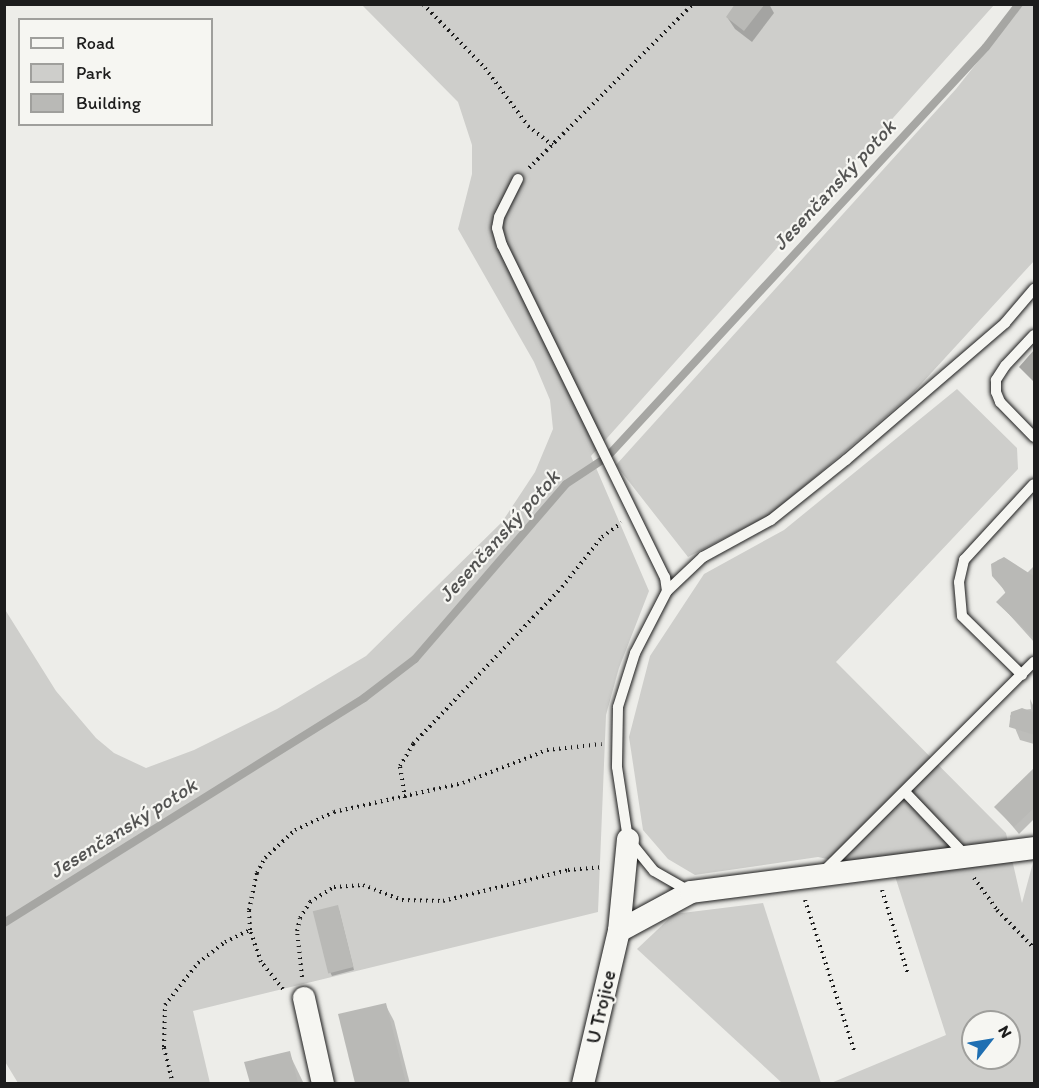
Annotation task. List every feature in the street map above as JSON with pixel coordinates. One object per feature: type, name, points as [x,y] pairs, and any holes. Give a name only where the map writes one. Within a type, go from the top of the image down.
[{"type":"street","name":"U Trojice","points":[[583,1083],[619,931],[628,868],[628,839]]},
{"type":"street","points":[[619,931],[691,891],[1035,848]]},
{"type":"street","points":[[304,998],[323,1083]]},
{"type":"lane","points":[[518,179],[503,204],[496,228],[510,265],[609,469],[662,567],[667,591]]},
{"type":"lane","points":[[691,891],[654,872],[628,839],[616,745],[618,707],[632,663],[667,591],[703,557],[771,520],[846,460],[1005,323],[1035,289]]},
{"type":"lane","points":[[1035,335],[1005,366],[996,381],[999,402],[1035,437]]},
{"type":"lane","points":[[1022,675],[962,616],[959,582],[964,560],[1035,484]]},
{"type":"lane","points":[[808,878],[906,793],[1035,662]]},
{"type":"lane","points":[[906,793],[967,857]]},
{"type":"path","points":[[423,4],[485,68],[528,126],[552,145]]},
{"type":"path","points":[[518,179],[693,4]]},
{"type":"path","points":[[405,798],[400,766],[413,744],[562,587],[602,537],[618,524],[634,518]]},
{"type":"path","points":[[304,998],[272,978],[249,930],[251,892],[257,873],[277,844],[316,818],[464,783],[547,750],[616,745]]},
{"type":"path","points":[[967,857],[977,886],[1035,948]]},
{"type":"path","points":[[304,998],[297,931],[300,918],[310,902],[334,887],[363,885],[402,900],[443,901],[568,870],[628,868]]},
{"type":"path","points":[[876,869],[908,974]]},
{"type":"path","points":[[808,878],[854,1050]]},
{"type":"path","points":[[173,1083],[164,1047],[165,1005],[198,963],[225,942],[249,930]]},
{"type":"green space","points":[[362,5],[994,5],[591,456],[649,591],[619,668],[606,715],[598,912],[193,1011],[210,1083],[18,1083],[4,1060],[4,608],[56,691],[96,738],[114,753],[146,768],[194,750],[277,709],[366,656],[502,522],[535,472],[553,429],[550,400],[534,362],[458,229],[472,174],[472,145],[458,102]]},
{"type":"green space","points":[[1023,5],[1034,5],[1034,261],[911,395],[773,513],[688,557],[616,465],[956,89]]},
{"type":"green space","points":[[957,389],[1017,448],[1018,469],[836,662],[1006,833],[1022,903],[1034,859],[1034,1083],[831,1083],[946,1035],[894,873],[818,857],[695,875],[668,859],[643,830],[629,737],[650,656],[704,574],[784,530]]},
{"type":"green space","points":[[763,903],[821,1083],[782,1083],[637,949],[674,914]]},
{"type":"shaded area","points":[[1034,350],[1034,382],[1019,367]]},
{"type":"building","points":[[735,4],[765,4],[744,31],[726,17]]},
{"type":"building","points":[[1004,557],[1035,577],[1035,639],[996,602],[1006,592],[992,576],[991,564]]},
{"type":"building","points":[[1022,708],[1035,713],[1035,735],[1009,727],[1011,712]]},
{"type":"building","points":[[1035,767],[1035,807],[1014,827],[994,807]]},
{"type":"building","points":[[338,905],[353,967],[328,973],[313,911]]},
{"type":"building","points":[[386,1003],[406,1083],[355,1083],[338,1014]]},
{"type":"building","points":[[290,1051],[298,1083],[250,1083],[244,1062]]},
{"type":"waterway","name":"Jesenčanský potok","points":[[4,923],[364,698],[415,659],[566,484],[607,457],[986,47],[1019,4]]}]
